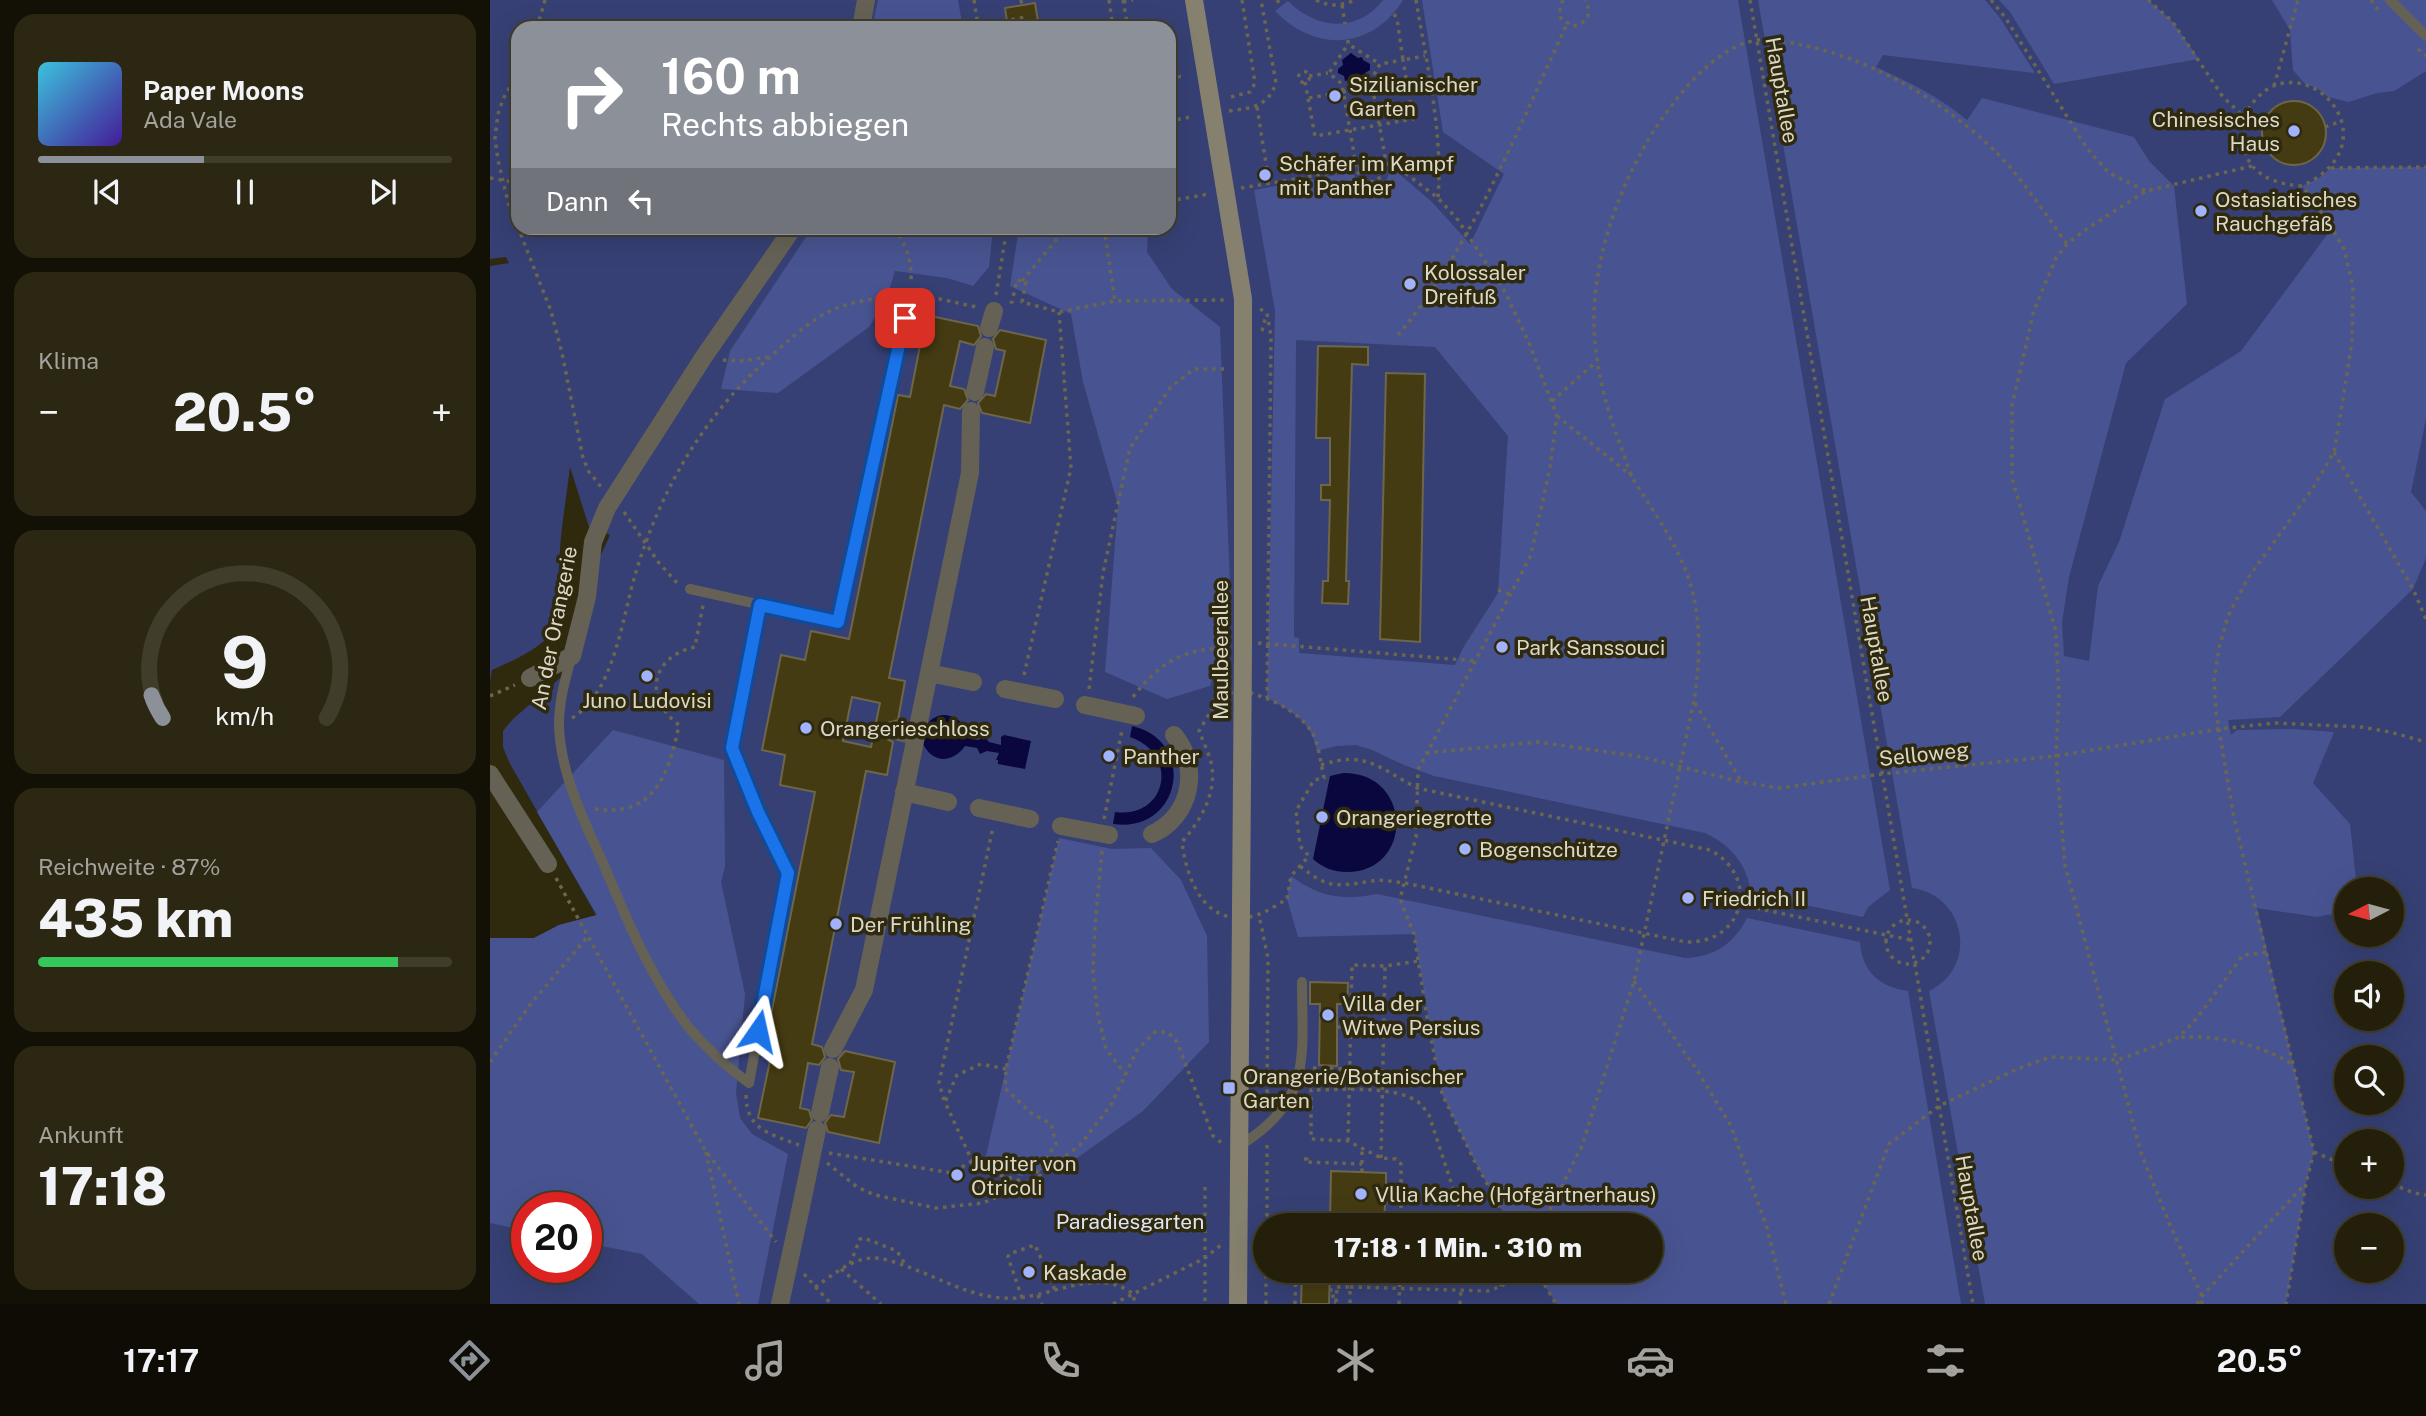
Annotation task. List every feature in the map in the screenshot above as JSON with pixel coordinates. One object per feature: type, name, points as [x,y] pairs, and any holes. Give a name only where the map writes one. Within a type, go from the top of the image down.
[{"type":"street","points":[[862,21],[866,0]]},
{"type":"street","name":"Maulbeerallee","points":[[1194,0],[1243,299],[1238,1304]]},
{"type":"street","name":"An der Orangerie","points":[[572,656],[587,597],[593,542],[601,519],[617,504],[703,358],[788,235]]},
{"type":"street","points":[[975,392],[985,347]]},
{"type":"street","points":[[833,1049],[864,990],[970,473],[971,411]]},
{"type":"street","points":[[530,678],[572,656]]},
{"type":"street","points":[[929,673],[973,682]]},
{"type":"street","points":[[1012,690],[1055,699]]},
{"type":"street","points":[[1085,705],[1131,715]]},
{"type":"street","points":[[895,731],[916,736]]},
{"type":"street","points":[[1162,833],[1185,813],[1194,789],[1194,767],[1186,736]]},
{"type":"street","points":[[490,774],[548,864]]},
{"type":"street","points":[[904,792],[948,802]]},
{"type":"street","points":[[987,810],[1030,819]]},
{"type":"street","points":[[1061,826],[1105,835]]},
{"type":"street","points":[[780,1304],[830,1067]]},
{"type":"lane","points":[[2390,0],[2426,36]]},
{"type":"lane","points":[[690,590],[838,622],[911,293]]},
{"type":"lane","points":[[749,1083],[788,873],[758,812],[732,748],[760,605]]},
{"type":"lane","name":"An der Orangerie","points":[[572,656],[562,695],[559,724],[562,751],[577,805],[620,905],[688,1027],[710,1051],[749,1083]]},
{"type":"lane","points":[[1239,1146],[1267,1127],[1293,1096],[1303,1061],[1303,982]]},
{"type":"path","points":[[539,21],[545,0]]},
{"type":"path","points":[[974,0],[977,21]]},
{"type":"path","points":[[1109,0],[1112,21]]},
{"type":"path","points":[[1127,21],[1123,1],[1133,0]]},
{"type":"path","points":[[1231,97],[1250,92],[1255,83],[1242,0]]},
{"type":"path","points":[[1248,108],[1257,107],[1273,93],[1276,83],[1261,0]]},
{"type":"path","points":[[1278,0],[1282,6]]},
{"type":"path","points":[[1316,0],[1332,5],[1342,5],[1355,0]]},
{"type":"path","points":[[1416,0],[1436,119],[1440,166],[1438,198]]},
{"type":"path","points":[[1563,0],[1559,12],[1563,21],[1577,25],[1586,21],[1589,12],[1585,0]]},
{"type":"path","name":"Hauptallee","points":[[1750,0],[1973,1304]]},
{"type":"path","points":[[1991,0],[2012,28],[2086,147],[2109,173],[2146,191]]},
{"type":"path","points":[[2148,0],[2172,21],[2223,97],[2244,117]]},
{"type":"path","points":[[2274,86],[2298,0]]},
{"type":"path","points":[[1342,5],[1345,24]]},
{"type":"path","points":[[1305,82],[1315,136],[1413,119],[1394,14]]},
{"type":"path","points":[[1007,21],[1026,17]]},
{"type":"path","points":[[1398,335],[1423,305],[1467,234],[1567,24]]},
{"type":"path","points":[[1548,1213],[1582,1146],[1634,981],[1694,701],[1700,660],[1698,620],[1690,583],[1662,521],[1632,476],[1609,415],[1597,361],[1594,315],[1598,274],[1618,203],[1643,151],[1666,112],[1686,88],[1725,54],[1757,40],[1788,41],[1851,59],[1908,86],[1948,111],[1996,152],[2067,244]]},
{"type":"path","points":[[1329,73],[1348,42],[1380,64],[1425,56]]},
{"type":"path","points":[[1305,82],[1310,76],[1329,73],[1342,84],[1356,169],[1363,179],[1373,182],[1384,175],[1386,163],[1371,80],[1380,64]]},
{"type":"path","points":[[1305,82],[1300,80],[1300,73],[1305,71],[1310,76]]},
{"type":"path","points":[[1176,77],[1184,76]]},
{"type":"path","points":[[1308,98],[1406,81]]},
{"type":"path","points":[[2288,82],[2305,84],[2317,88],[2338,110],[2344,139],[2339,155],[2319,178],[2302,186],[2276,182],[2252,166],[2244,150],[2241,134],[2244,117],[2250,104],[2260,93],[2288,82]]},
{"type":"path","points":[[511,85],[498,114],[495,138],[502,181],[511,205]]},
{"type":"path","points":[[1257,107],[1269,183]]},
{"type":"path","points":[[1176,120],[1191,117]]},
{"type":"path","points":[[2325,127],[2342,121]]},
{"type":"path","points":[[2244,150],[2263,145]]},
{"type":"path","points":[[1279,181],[1392,163],[1438,198],[1467,234],[1505,292],[1529,343],[1557,416],[1531,555],[1418,770],[1416,837],[1401,899],[1414,934],[1443,1094],[1475,1162],[1503,1213]]},
{"type":"path","points":[[2203,1304],[2202,1296],[2141,1153],[2065,865],[2056,756],[2059,697],[2056,632],[2012,478],[2012,406],[2034,310],[2056,258],[2067,244],[2146,191],[2252,166]]},
{"type":"path","points":[[2331,167],[2426,167]]},
{"type":"path","points":[[490,178],[511,182]]},
{"type":"path","points":[[2286,1304],[2306,1183],[2314,1152],[2234,818],[2214,680],[2228,616],[2248,578],[2313,488],[2334,452],[2352,341],[2353,286],[2344,249],[2302,186]]},
{"type":"path","points":[[522,235],[551,311],[583,458],[589,472],[617,504],[671,578],[690,590]]},
{"type":"path","points":[[899,235],[906,248],[911,270],[911,293]]},
{"type":"path","points":[[559,724],[584,710],[599,690],[617,642],[646,543],[674,478],[702,431],[738,386],[813,320],[856,302],[911,293],[992,319],[1006,235]]},
{"type":"path","points":[[1012,302],[1017,281],[1022,281],[1060,235]]},
{"type":"path","points":[[1105,235],[1115,301]]},
{"type":"path","points":[[1022,281],[1026,282],[1022,302],[1059,312],[1115,301],[1192,302],[1243,299]]},
{"type":"path","points":[[1012,690],[1071,468],[1059,312]]},
{"type":"path","points":[[1261,335],[1267,313],[1271,336],[1267,698]]},
{"type":"path","points":[[703,358],[743,361],[770,356]]},
{"type":"path","points":[[1552,401],[1597,361]]},
{"type":"path","points":[[1085,705],[1103,573],[1130,448],[1171,388],[1194,369],[1218,367],[1244,371]]},
{"type":"path","points":[[1557,416],[1632,476]]},
{"type":"path","points":[[2334,452],[2413,589],[2426,619]]},
{"type":"path","points":[[1498,590],[1510,594]]},
{"type":"path","points":[[577,805],[602,810],[646,801],[662,780],[673,754],[679,725],[666,716],[659,703],[656,687],[659,672],[667,659],[680,650],[695,647],[705,593]]},
{"type":"path","points":[[1268,644],[1476,661]]},
{"type":"path","points":[[1126,1074],[1106,1049],[1098,1015],[1094,983],[1094,925],[1102,848],[1131,715],[1132,699],[1160,666],[1191,650],[1243,648]]},
{"type":"path","points":[[490,696],[530,678]]},
{"type":"path","points":[[1694,701],[1741,782]]},
{"type":"path","name":"Selloweg","points":[[1426,753],[1538,742],[1642,757],[1780,789],[1882,774],[2056,756],[2219,729],[2275,723],[2312,723],[2390,732],[2426,742]]},
{"type":"path","points":[[1300,866],[1315,878],[1344,886],[1373,880],[1405,883],[1686,942],[1705,941],[1723,932],[1730,925],[1740,905],[1739,881],[1728,862],[1710,850],[1417,788],[1384,768],[1354,758],[1339,759],[1321,765]]},
{"type":"path","points":[[987,810],[939,1083],[972,1161],[987,1172],[1030,1183]]},
{"type":"path","points":[[1030,1183],[1056,1144],[1051,1124],[1031,1113],[1005,1088],[1006,1069],[1061,826]]},
{"type":"path","points":[[548,864],[705,1150],[772,1237]]},
{"type":"path","points":[[1740,905],[1911,940]]},
{"type":"path","points":[[1259,915],[1268,958],[1267,1213]]},
{"type":"path","points":[[1908,920],[1923,926],[1930,939],[1927,953],[1915,963],[1895,960],[1887,949],[1887,936],[1897,924],[1908,920]]},
{"type":"path","points":[[490,1062],[529,1006],[589,935]]},
{"type":"path","points":[[2179,1037],[2243,955],[2267,952]]},
{"type":"path","points":[[1348,1141],[1352,965],[1385,966],[1418,961]]},
{"type":"path","points":[[1381,1158],[1385,966]]},
{"type":"path","points":[[1634,981],[1697,1070],[1731,1126],[1767,1228],[1786,1304]]},
{"type":"path","points":[[1337,1027],[1384,1026]]},
{"type":"path","points":[[813,1150],[857,1187],[875,1195],[936,1208],[983,1203],[1030,1183],[1080,1145],[1111,1105],[1137,1050],[1155,1032],[1168,1032],[1182,1052],[1213,1136],[1223,1144],[1239,1146]]},
{"type":"path","points":[[1829,1304],[1889,1144],[1939,1106],[2001,1075],[2050,1057],[2118,1060],[2179,1037],[2228,1039],[2271,1051],[2292,1064]]},
{"type":"path","points":[[1313,1062],[1313,1068],[1350,1069]]},
{"type":"path","points":[[945,1102],[957,1075],[981,1064],[1006,1069]]},
{"type":"path","points":[[749,1083],[746,1106],[752,1120],[761,1130],[813,1150],[952,1173],[972,1161]]},
{"type":"path","points":[[1401,1213],[1401,1164],[1396,1159],[1381,1158],[1348,1141],[1311,1139],[1311,1090],[1383,1091],[1404,1095],[1418,1102],[1429,1115],[1461,1213]]},
{"type":"path","points":[[1362,1148],[1362,1172]]},
{"type":"path","points":[[705,1150],[739,1304]]},
{"type":"path","points":[[2314,1152],[2334,1160]]},
{"type":"path","points":[[1304,1158],[1307,1158],[1306,1162],[1362,1164]]},
{"type":"path","points":[[2197,1304],[2306,1183]]},
{"type":"path","points":[[1205,1187],[1205,1304]]},
{"type":"path","points":[[2404,1189],[2426,1195]]},
{"type":"path","points":[[1113,1304],[1205,1258],[1238,1230]]},
{"type":"path","points":[[850,1264],[856,1244],[864,1238],[897,1251],[906,1266]]},
{"type":"path","points":[[1022,1298],[1008,1257],[1009,1254],[1031,1245],[1035,1245],[1055,1291]]},
{"type":"path","points":[[831,1304],[815,1287],[850,1264],[872,1258],[906,1266],[957,1289],[991,1298],[1022,1298],[1084,1283],[1101,1282],[1124,1287],[1133,1294],[1135,1304]]},
{"type":"path","points":[[841,1269],[881,1304]]},
{"type":"path","points":[[1266,1283],[1266,1304]]},
{"type":"path","points":[[1295,1304],[1296,1283]]},
{"type":"path","points":[[1329,1290],[1333,1290],[1333,1302],[1336,1302],[1337,1283]]},
{"type":"path","points":[[1399,1283],[1399,1304]]},
{"type":"path","points":[[1337,1287],[1488,1291],[1505,1283]]},
{"type":"path","points":[[1544,1283],[1556,1304]]},
{"type":"path","points":[[1350,1287],[1350,1304]]},
{"type":"path","points":[[1460,1304],[1461,1290]]},
{"type":"path","points":[[1038,1295],[1042,1304]]},
{"type":"green space","name":"Park Sanssouci","points":[[490,0],[2426,0],[2426,1304],[490,1304],[490,938],[534,938],[559,925],[596,915],[509,762],[503,747],[503,731],[574,666],[594,570],[610,535],[589,527],[570,467],[560,548],[559,609],[554,628],[536,648],[492,670],[490,681],[490,266],[509,263],[506,257],[490,259]]},
{"type":"shaded area","points":[[878,0],[958,0],[962,21],[874,21]]},
{"type":"shaded area","points":[[1383,0],[1403,0],[1376,29],[1359,37],[1342,40],[1308,34],[1291,25],[1275,11],[1288,1],[1311,17],[1324,22],[1349,23],[1373,11]]},
{"type":"shaded area","points":[[1422,0],[1738,0],[1890,890],[1868,907],[1863,917],[1751,894],[1746,874],[1737,857],[1705,833],[1434,776],[1356,745],[1317,751],[1310,732],[1300,718],[1267,698],[1275,311],[1254,190],[1352,172],[1360,184],[1375,187],[1387,179],[1391,167],[1432,202],[1470,244],[1504,174],[1443,132]],"holes":[[[1296,340],[1435,347],[1508,436],[1498,593],[1455,665],[1299,653],[1299,638],[1294,637]]]},
{"type":"shaded area","points":[[1758,0],[1985,0],[2000,18],[2035,73],[1883,55],[1876,67],[1924,90],[1967,120],[1982,98],[2134,137],[2149,161],[2174,186],[2187,304],[2126,363],[2069,577],[2062,622],[2064,656],[2089,661],[2098,586],[2119,542],[2165,399],[2241,351],[2332,228],[2302,186],[2319,178],[2331,168],[2426,167],[2426,419],[2411,492],[2426,511],[2426,558],[2413,589],[2280,717],[2228,720],[2231,735],[2237,730],[2292,729],[2334,732],[2313,783],[2350,824],[2356,877],[2334,877],[2334,914],[2317,917],[2257,908],[2314,1152],[2306,1183],[2286,1304],[1985,1304],[1929,991],[1945,980],[1955,966],[1960,950],[1960,933],[1954,917],[1944,904],[1930,893],[1912,888]]},
{"type":"shaded area","points":[[1999,0],[2148,0],[2172,21],[2199,59],[2054,84],[2010,12]]},
{"type":"shaded area","points":[[2272,0],[2426,0],[2426,71],[2394,91],[2349,102],[2328,97],[2317,88],[2305,84],[2293,70],[2290,30]]},
{"type":"shaded area","points":[[1351,53],[1370,64],[1370,70],[1365,73],[1366,77],[1357,85],[1349,80],[1345,81],[1344,76],[1338,73],[1338,69],[1343,65],[1342,60]]},
{"type":"shaded area","points":[[807,235],[992,235],[989,267],[973,286],[947,278],[895,271],[886,300],[869,327],[778,393],[721,389],[730,351]]},
{"type":"shaded area","points":[[1018,235],[1148,235],[1147,252],[1172,289],[1220,327],[1231,612],[1210,686],[1167,699],[1105,672],[1118,505],[1083,382],[1071,314],[1010,286]]},
{"type":"shaded area","points":[[942,715],[952,716],[959,721],[967,738],[978,740],[985,737],[989,742],[1001,745],[1001,737],[1004,735],[1031,741],[1025,769],[998,764],[996,760],[999,753],[987,751],[980,754],[977,748],[965,746],[949,758],[932,755],[923,744],[925,729],[932,719]]},
{"type":"shaded area","points":[[1132,726],[1153,735],[1166,749],[1173,766],[1173,784],[1166,801],[1154,815],[1136,823],[1113,824],[1115,812],[1133,811],[1146,806],[1156,796],[1161,784],[1161,770],[1156,757],[1146,745],[1130,737]]},
{"type":"shaded area","points":[[613,730],[724,760],[725,867],[721,882],[745,994],[736,1093],[740,1118],[752,1134],[788,1154],[758,1304],[699,1304],[642,1254],[602,1246],[602,1192],[511,1192],[511,1228],[490,1223],[490,938],[534,938],[559,925],[597,915],[537,812]]},
{"type":"shaded area","points":[[1343,773],[1366,777],[1383,788],[1393,804],[1396,822],[1394,840],[1384,856],[1369,868],[1347,872],[1329,869],[1313,859],[1330,776]]},
{"type":"shaded area","points":[[1059,838],[1112,849],[1151,848],[1181,880],[1207,936],[1209,1042],[1143,1111],[1070,1163],[1021,1176],[989,1168],[984,1164]]},
{"type":"shaded area","points":[[1291,876],[1312,889],[1332,896],[1377,894],[1685,958],[1705,955],[1722,947],[1736,935],[1747,918],[1860,942],[1864,961],[1874,976],[1889,986],[1908,991],[1961,1304],[1556,1304],[1543,1283],[1663,1283],[1663,1213],[1503,1213],[1442,1094],[1414,934],[1298,937],[1287,899]]},
{"type":"building","points":[[1035,3],[1038,21],[1007,21],[1005,8]]},
{"type":"building","name":"Chinesisches Haus","points":[[2288,101],[2300,101],[2317,110],[2324,121],[2324,145],[2317,156],[2300,165],[2288,165],[2276,160],[2267,151],[2262,139],[2262,127],[2267,115],[2276,106]]},
{"type":"building","name":"Orangerieschloss","points":[[926,315],[978,326],[981,336],[974,345],[960,341],[950,386],[964,389],[968,400],[960,409],[944,405],[889,678],[905,681],[898,720],[887,723],[884,729],[887,739],[893,742],[887,775],[866,771],[812,1044],[822,1047],[825,1057],[819,1065],[808,1063],[800,1108],[809,1110],[812,1120],[806,1128],[758,1118],[775,1037],[767,1035],[815,792],[780,785],[785,755],[762,750],[781,655],[805,660],[811,631],[849,639],[898,395],[910,397]],"holes":[[[852,697],[880,703],[871,747],[843,741]]]},
{"type":"building","points":[[1000,330],[1046,340],[1030,423],[982,413],[978,403],[986,394],[995,396],[1005,351],[996,349],[993,339]]},
{"type":"building","points":[[1318,346],[1368,347],[1368,365],[1352,364],[1346,581],[1349,581],[1348,604],[1322,603],[1323,581],[1328,581],[1330,500],[1321,500],[1321,485],[1330,485],[1330,438],[1316,438]]},
{"type":"building","points":[[1386,373],[1425,374],[1420,642],[1380,639]]},
{"type":"building","name":"Villa der Witwe Persius","points":[[1310,982],[1348,983],[1347,1004],[1337,1004],[1337,1066],[1319,1065],[1320,1004],[1310,1004]]},
{"type":"building","points":[[845,1051],[895,1062],[879,1143],[828,1132],[825,1123],[831,1115],[844,1117],[854,1072],[841,1070],[838,1059]]},
{"type":"building","name":"Vllia Kache (Hofgärtnerhaus)","points":[[1331,1171],[1386,1173],[1386,1184],[1391,1196],[1385,1205],[1384,1213],[1330,1213]]},
{"type":"building","points":[[1302,1283],[1330,1283],[1329,1304],[1301,1304]]},
{"type":"place","name":"Sizilianischer Garten","points":[[1335,96]]},
{"type":"place","name":"Chinesisches Haus","points":[[2294,131]]},
{"type":"place","name":"Schäfer im Kampf mit Panther","points":[[1265,175]]},
{"type":"place","name":"Ostasiatisches Rauchgefäß","points":[[2201,211]]},
{"type":"place","name":"Kolossaler Dreifuß","points":[[1410,284]]},
{"type":"place","name":"Park Sanssouci","points":[[1502,647]]},
{"type":"place","name":"Juno Ludovisi","points":[[647,676]]},
{"type":"place","name":"Orangerieschloss","points":[[806,728]]},
{"type":"place","name":"Panther","points":[[1109,756]]},
{"type":"place","name":"Orangeriegrotte","points":[[1322,817]]},
{"type":"place","name":"Bogenschütze","points":[[1465,849]]},
{"type":"place","name":"Friedrich II","points":[[1688,898]]},
{"type":"place","name":"Der Frühling","points":[[836,924]]},
{"type":"place","name":"Villa der Witwe Persius","points":[[1328,1015]]},
{"type":"place","name":"Orangerie/Botanischer Garten","points":[[1229,1088]]},
{"type":"place","name":"Jupiter von Otricoli","points":[[957,1175]]},
{"type":"place","name":"Vllia Kache (Hofgärtnerhaus)","points":[[1361,1194]]},
{"type":"place","name":"Kaskade","points":[[1029,1272]]},
{"type":"route","points":[[758,1031],[788,873],[758,812],[732,748],[760,605],[838,622],[905,318]]},
{"type":"park label","name":"Paradiesgarten","points":[[1130,1221]]}]
